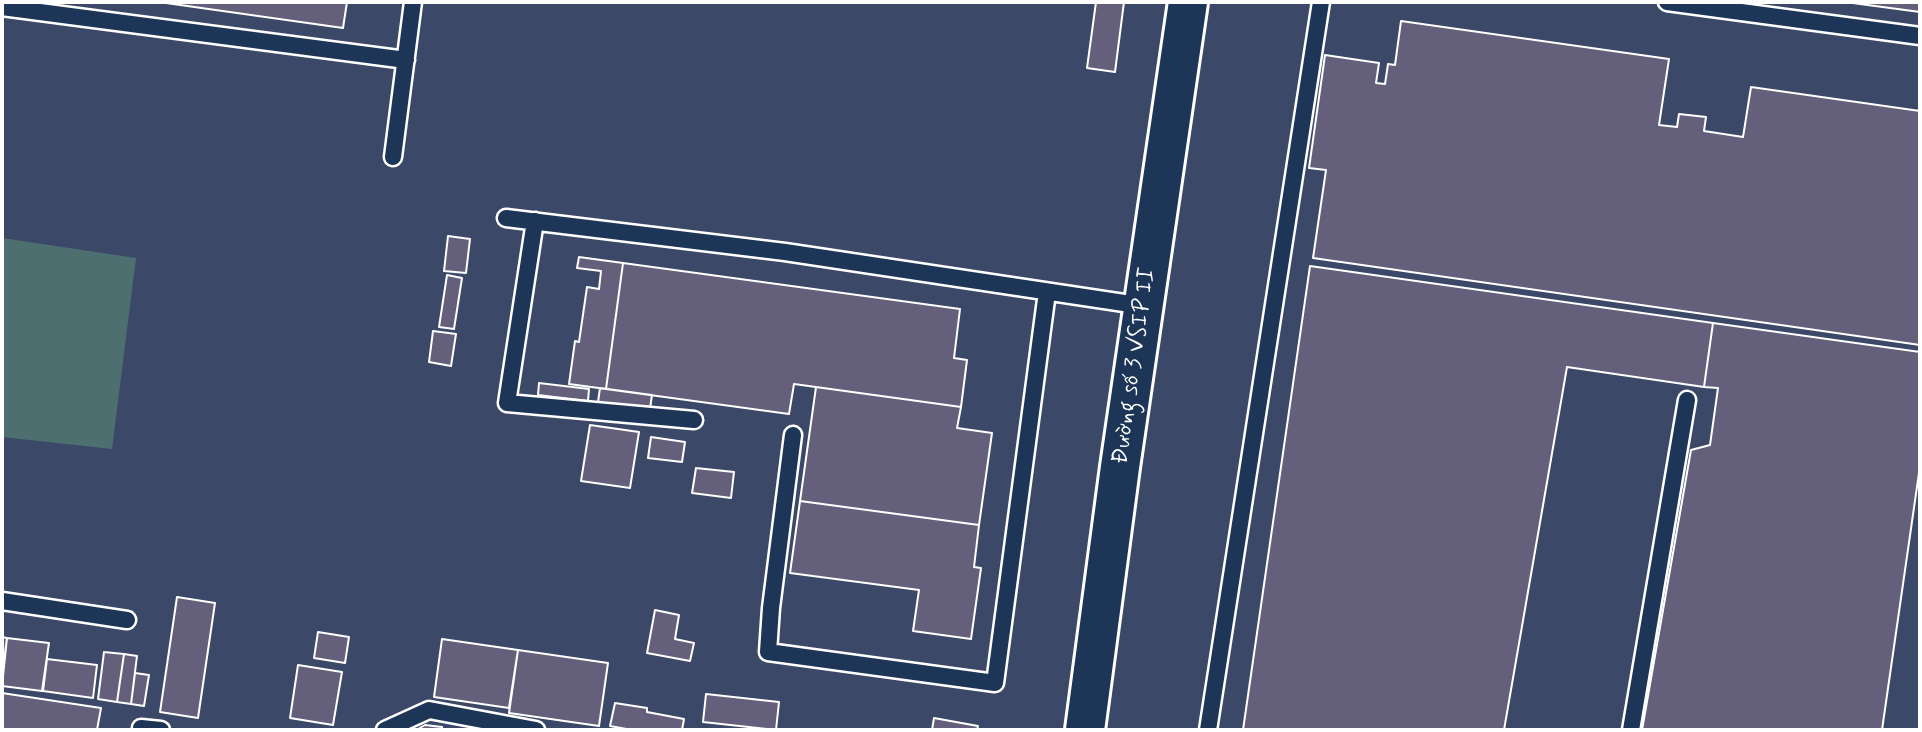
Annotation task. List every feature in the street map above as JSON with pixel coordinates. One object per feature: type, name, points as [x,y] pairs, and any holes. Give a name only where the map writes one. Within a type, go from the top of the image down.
[{"type":"street","name":"Đường số 3 VSIP II","points":[[1085,730],[1188,2]]},
{"type":"lane","points":[[393,157],[413,2]]},
{"type":"lane","points":[[1208,730],[1321,2]]},
{"type":"lane","points":[[1667,2],[1920,36]]},
{"type":"lane","points":[[2,7],[406,60]]},
{"type":"lane","points":[[506,218],[785,253],[1144,306]]},
{"type":"lane","points":[[535,221],[506,403],[694,420]]},
{"type":"lane","points":[[793,435],[768,652],[995,683],[1047,292]]},
{"type":"lane","points":[[1631,730],[1687,400]]},
{"type":"lane","points":[[2,601],[127,620]]},
{"type":"lane","points":[[385,730],[429,710],[536,730]]},
{"type":"lane","points":[[141,730],[160,730]]},
{"type":"shaded area","points":[[2,2],[1920,2],[1920,730],[2,730]]},
{"type":"green space","points":[[2,238],[136,258],[112,449],[2,437]]},
{"type":"building","points":[[159,2],[347,2],[343,28]]},
{"type":"building","points":[[1096,2],[1124,2],[1115,72],[1087,68]]},
{"type":"building","points":[[1845,2],[1920,2],[1920,12]]},
{"type":"building","points":[[1401,21],[1669,59],[1659,125],[1677,127],[1679,114],[1706,117],[1704,131],[1743,137],[1751,87],[1920,111],[1920,345],[1313,258],[1326,170],[1309,168],[1325,55],[1379,63],[1376,83],[1385,84],[1388,64],[1395,65]]},
{"type":"building","points":[[448,236],[470,239],[466,273],[444,271]]},
{"type":"building","points":[[579,257],[623,263],[606,389],[569,384],[575,341],[579,342],[587,287],[599,289],[601,271],[577,268]]},
{"type":"building","points":[[623,263],[960,309],[954,358],[967,360],[961,407],[794,384],[789,414],[606,389]]},
{"type":"building","points":[[1310,266],[1713,323],[1704,387],[1567,367],[1504,730],[1243,730]]},
{"type":"building","points":[[447,275],[462,278],[454,329],[439,327]]},
{"type":"building","points":[[1713,323],[1920,352],[1920,466],[1882,730],[1642,730],[1691,450],[1710,445],[1718,388],[1704,387]]},
{"type":"building","points":[[433,331],[456,334],[451,366],[429,362]]},
{"type":"building","points":[[539,383],[589,389],[588,401],[538,395]]},
{"type":"building","points":[[816,387],[961,407],[957,428],[992,433],[979,525],[800,501]]},
{"type":"building","points":[[600,388],[652,395],[650,409],[598,402]]},
{"type":"building","points":[[590,425],[639,432],[630,488],[581,481]]},
{"type":"building","points":[[651,437],[685,442],[682,462],[648,458]]},
{"type":"building","points":[[696,468],[734,472],[731,498],[692,493]]},
{"type":"building","points":[[800,501],[979,525],[974,567],[981,568],[971,639],[913,631],[919,590],[790,573]]},
{"type":"building","points":[[177,597],[215,603],[198,718],[160,712]]},
{"type":"building","points":[[655,610],[679,615],[675,639],[694,643],[690,661],[647,653]]},
{"type":"building","points":[[318,632],[349,637],[345,663],[314,658]]},
{"type":"building","points":[[2,637],[7,638],[2,676]]},
{"type":"building","points":[[7,638],[49,643],[42,691],[2,686]]},
{"type":"building","points":[[442,639],[518,650],[509,708],[434,697]]},
{"type":"building","points":[[518,650],[608,663],[599,726],[509,713]]},
{"type":"building","points":[[104,652],[124,654],[117,702],[98,699]]},
{"type":"building","points":[[124,654],[137,656],[131,704],[117,702]]},
{"type":"building","points":[[47,659],[97,665],[93,698],[43,691]]},
{"type":"building","points":[[298,665],[342,672],[333,725],[290,718]]},
{"type":"building","points":[[135,673],[149,675],[144,706],[131,704]]},
{"type":"building","points":[[2,693],[101,708],[97,730],[2,730]]},
{"type":"building","points":[[706,694],[779,702],[776,730],[703,722]]},
{"type":"building","points":[[615,703],[647,708],[647,712],[684,719],[682,730],[632,730],[610,726]]},
{"type":"building","points":[[934,718],[978,726],[977,730],[932,730]]},
{"type":"building","points":[[425,725],[442,727],[442,730],[416,730]]}]
